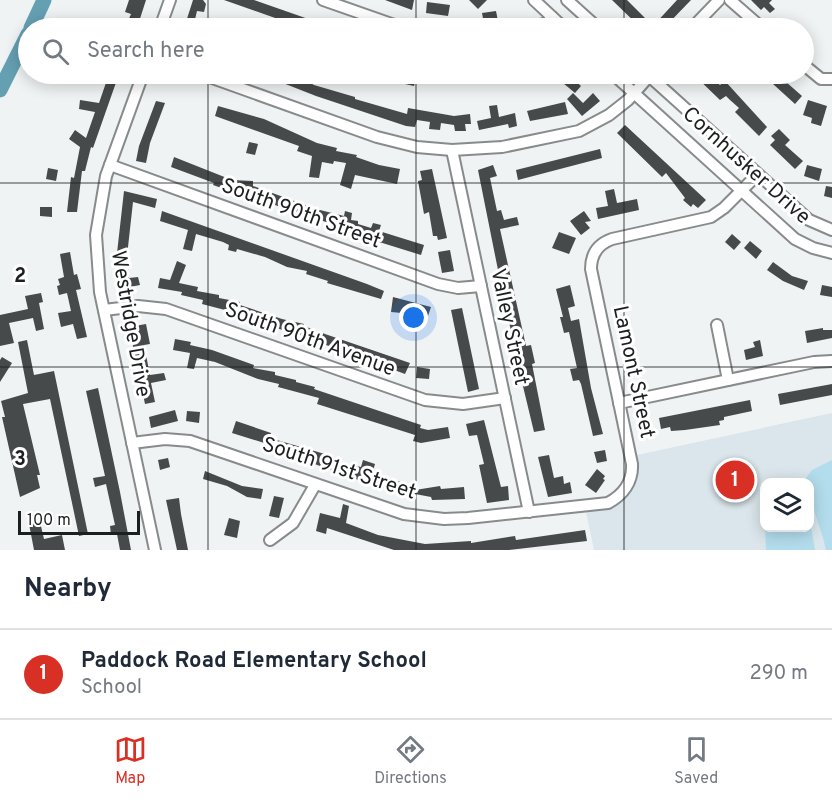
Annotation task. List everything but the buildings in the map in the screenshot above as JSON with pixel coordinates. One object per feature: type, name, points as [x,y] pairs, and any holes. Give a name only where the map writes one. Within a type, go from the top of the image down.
[{"type":"street","points":[[164,18],[170,0]]},
{"type":"street","points":[[324,0],[375,18]]},
{"type":"street","points":[[534,0],[552,17]]},
{"type":"street","points":[[568,0],[587,18]]},
{"type":"street","points":[[701,18],[718,0]]},
{"type":"street","points":[[730,0],[751,18]]},
{"type":"street","points":[[814,73],[821,79],[832,79]]},
{"type":"street","name":"Westridge Drive","points":[[139,84],[110,165],[101,197],[96,236],[98,275],[104,310],[155,550]]},
{"type":"street","points":[[229,84],[377,137],[417,147],[452,150],[502,147],[579,131],[602,120],[634,93],[641,84]]},
{"type":"street","name":"Cornhusker Drive","points":[[624,84],[795,238],[813,248],[832,254]]},
{"type":"street","name":"Cornhusker Drive","points":[[660,84],[809,220],[832,230]]},
{"type":"street","name":"Valley Street","points":[[452,150],[529,512]]},
{"type":"street","name":"South 90th Street","points":[[110,165],[438,284],[458,288],[481,286]]},
{"type":"street","points":[[742,191],[758,174]]},
{"type":"street","name":"Lamont Street","points":[[608,503],[625,490],[633,470],[591,269],[594,253],[603,243],[711,217],[742,191]]},
{"type":"street","name":"South 90th Avenue","points":[[104,310],[138,306],[166,309],[424,400],[463,404],[505,398]]},
{"type":"street","points":[[717,325],[728,380]]},
{"type":"street","points":[[619,403],[814,362],[832,361]]},
{"type":"street","name":"South 91st Street","points":[[132,443],[165,439],[190,441],[404,514],[444,519],[608,503]]},
{"type":"street","points":[[270,540],[293,523],[315,485]]},
{"type":"shaded area","points":[[832,413],[832,550],[594,550],[586,512],[614,506],[631,492],[638,478],[637,455]]},
{"type":"shaded area","points":[[832,460],[832,550],[826,550],[814,509],[814,478],[806,478],[812,470]]},
{"type":"shaded area","points":[[765,532],[812,532],[815,550],[766,550]]},
{"type":"waterway","points":[[36,18],[44,0]]},
{"type":"waterway","points":[[0,90],[18,54]]},
{"type":"place","name":"Paddock Road Elementary School","points":[[735,480]]}]
